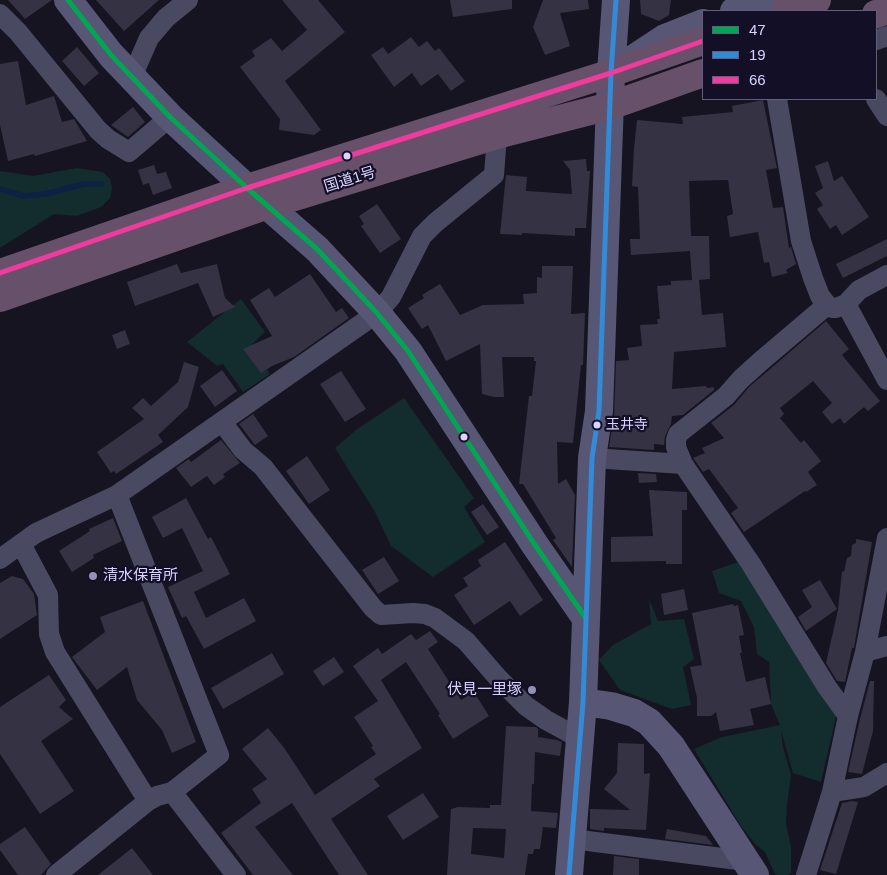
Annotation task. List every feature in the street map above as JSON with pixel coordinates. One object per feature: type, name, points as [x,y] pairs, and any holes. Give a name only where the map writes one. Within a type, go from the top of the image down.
[{"type":"highway","points":[[789,10],[817,0]]},
{"type":"highway","name":"国道1号","points":[[0,273],[247,188],[611,74],[702,41]]},
{"type":"highway","name":"国道1号","points":[[0,298],[268,206],[496,135],[610,106],[702,73]]},
{"type":"street","points":[[68,0],[110,54],[170,117],[317,249],[376,313],[408,352],[534,545],[585,617]]},
{"type":"street","points":[[132,77],[149,38],[166,18],[188,0]]},
{"type":"street","points":[[569,875],[583,702],[592,458],[599,411],[611,74],[616,0]]},
{"type":"street","points":[[737,10],[764,0]]},
{"type":"street","points":[[0,14],[40,58],[98,130],[122,148],[129,152],[170,117]]},
{"type":"street","points":[[611,74],[665,38],[702,23]]},
{"type":"street","points":[[777,100],[801,241],[820,296],[836,305],[887,380]]},
{"type":"street","points":[[877,100],[887,116]]},
{"type":"street","points":[[0,559],[36,533],[117,495],[376,313],[391,297],[422,236],[435,223],[494,175],[496,135]]},
{"type":"street","points":[[848,716],[827,687],[751,564],[683,464],[676,447],[676,440],[678,434],[726,396],[761,361],[836,305],[887,275]]},
{"type":"street","points":[[222,422],[243,450],[263,467],[373,608],[381,615],[425,614],[435,618],[466,640],[498,678],[526,706],[546,720],[579,738]]},
{"type":"street","points":[[592,458],[683,464]]},
{"type":"street","points":[[56,875],[148,801],[157,796],[172,792],[219,755],[117,495]]},
{"type":"street","points":[[806,875],[832,792],[848,716],[866,652],[887,538]]},
{"type":"street","points":[[21,544],[48,594],[49,634],[55,652],[148,801]]},
{"type":"street","points":[[866,652],[887,646]]},
{"type":"street","points":[[583,702],[634,712],[649,722],[671,746],[751,868]]},
{"type":"street","points":[[832,792],[864,787],[887,773]]},
{"type":"street","points":[[172,792],[236,875]]},
{"type":"street","points":[[572,839],[751,868]]},
{"type":"green space","points":[[77,168],[103,172],[110,179],[112,188],[110,198],[101,207],[77,216],[54,214],[0,248],[0,171],[33,176]]},
{"type":"green space","points":[[241,299],[265,332],[252,344],[270,374],[243,392],[223,364],[217,366],[187,342]]},
{"type":"green space","points":[[404,398],[474,498],[464,507],[485,542],[433,577],[391,546],[375,512],[335,448],[356,430]]},
{"type":"green space","points":[[747,559],[837,713],[821,782],[793,773],[781,730],[783,747],[791,775],[786,824],[791,847],[791,873],[788,875],[775,874],[765,852],[755,844],[741,826],[694,749],[722,737],[780,725],[771,704],[769,662],[757,654],[754,627],[741,601],[719,593],[712,571]]},
{"type":"green space","points":[[649,599],[658,621],[684,619],[694,659],[683,667],[691,705],[672,709],[620,690],[599,660],[613,645],[651,624]]},
{"type":"building","points":[[8,0],[52,0],[25,19]]},
{"type":"building","points":[[96,0],[159,0],[124,31]]},
{"type":"building","points":[[282,0],[318,0],[345,32],[285,81],[321,130],[314,135],[279,130],[280,119],[240,67],[255,56],[252,51],[271,38],[282,51],[307,30]]},
{"type":"building","points":[[450,0],[512,0],[512,9],[453,17]]},
{"type":"building","points":[[543,0],[588,0],[589,9],[560,13],[570,46],[545,55],[533,27]]},
{"type":"building","points":[[640,0],[671,0],[669,15],[659,21],[641,14]]},
{"type":"building","points":[[411,37],[419,47],[427,41],[435,51],[439,48],[465,81],[451,91],[438,74],[421,86],[412,73],[394,87],[371,55],[383,47],[388,54]]},
{"type":"building","points":[[77,47],[99,73],[84,86],[62,61]]},
{"type":"building","points":[[18,61],[26,105],[54,96],[62,122],[74,119],[87,141],[35,156],[34,154],[8,161],[0,125],[0,64]]},
{"type":"building","points":[[763,100],[777,168],[766,170],[773,208],[783,207],[789,248],[791,247],[796,264],[786,270],[788,273],[772,277],[769,262],[764,263],[758,232],[730,237],[727,216],[733,214],[728,180],[689,181],[691,236],[709,236],[710,279],[699,280],[702,315],[723,313],[726,347],[674,352],[672,389],[706,386],[707,388],[714,387],[714,390],[683,415],[672,416],[664,445],[654,444],[654,450],[609,447],[614,415],[616,361],[629,360],[627,348],[642,346],[640,325],[658,324],[657,319],[660,319],[657,286],[671,285],[671,281],[692,280],[690,251],[631,255],[630,239],[640,239],[638,187],[632,186],[637,120],[683,124],[682,117],[733,112],[732,106]]},
{"type":"building","points":[[133,107],[145,122],[128,137],[111,125]]},
{"type":"building","points":[[586,159],[587,171],[590,171],[586,228],[575,228],[575,236],[522,233],[522,235],[500,234],[506,175],[527,177],[526,191],[572,194],[570,170],[563,161]]},
{"type":"building","points":[[828,161],[834,181],[842,176],[869,217],[842,235],[836,225],[830,229],[817,209],[823,205],[815,193],[823,188],[815,166]]},
{"type":"building","points":[[154,165],[157,174],[166,172],[172,188],[153,195],[149,183],[143,185],[138,170]]},
{"type":"building","points":[[377,204],[401,239],[380,253],[361,226],[364,224],[359,216]]},
{"type":"building","points":[[887,239],[887,256],[843,278],[836,264]]},
{"type":"building","points":[[177,264],[181,273],[217,264],[225,298],[235,307],[213,317],[198,283],[135,306],[127,282]]},
{"type":"building","points":[[542,266],[573,266],[571,314],[585,313],[583,365],[581,365],[573,443],[557,442],[558,484],[566,479],[575,495],[572,567],[553,540],[556,538],[523,484],[519,484],[529,396],[532,396],[536,361],[534,361],[534,357],[502,357],[504,397],[482,394],[480,344],[446,361],[428,325],[422,329],[408,308],[424,298],[422,295],[440,284],[460,315],[483,305],[524,304],[523,294],[537,293],[537,277],[542,278]]},
{"type":"building","points":[[310,274],[336,312],[342,308],[349,318],[294,357],[261,373],[243,349],[272,336],[250,300],[269,288],[275,297]]},
{"type":"building","points":[[826,321],[849,349],[842,355],[880,401],[868,411],[864,407],[844,424],[840,418],[832,424],[822,412],[832,403],[813,381],[780,408],[784,414],[780,418],[801,443],[804,440],[821,461],[808,472],[817,485],[744,532],[731,513],[738,508],[709,469],[703,472],[693,458],[705,453],[702,448],[724,438],[711,423],[734,405],[749,387]]},
{"type":"building","points":[[125,330],[130,344],[117,349],[112,335]]},
{"type":"building","points":[[184,362],[199,367],[188,407],[158,435],[163,442],[116,474],[114,471],[111,473],[97,452],[144,419],[132,408],[143,398],[151,406],[178,382]]},
{"type":"building","points":[[222,370],[237,391],[215,407],[200,386]]},
{"type":"building","points":[[341,371],[366,409],[345,422],[320,384]]},
{"type":"building","points":[[253,414],[268,436],[255,445],[239,424]]},
{"type":"building","points":[[221,440],[240,463],[223,474],[225,477],[214,485],[207,476],[191,487],[176,468],[189,459],[191,462]]},
{"type":"building","points":[[307,456],[330,490],[309,504],[286,471]]},
{"type":"building","points":[[638,473],[656,474],[657,482],[639,483]]},
{"type":"building","points":[[649,490],[687,492],[687,510],[682,510],[682,564],[666,564],[666,561],[611,562],[611,537],[653,536]]},
{"type":"building","points":[[186,498],[208,539],[211,537],[230,574],[194,592],[206,618],[244,598],[256,621],[204,649],[186,616],[182,618],[168,587],[203,571],[182,528],[163,538],[152,517]]},
{"type":"building","points":[[483,504],[499,527],[487,535],[471,512]]},
{"type":"building","points":[[113,518],[122,541],[93,555],[94,558],[72,572],[59,551],[90,531],[89,529]]},
{"type":"building","points":[[856,539],[872,542],[854,648],[852,648],[845,682],[837,681],[826,663],[838,610],[842,571],[844,572],[847,558],[851,556],[852,545],[856,543]]},
{"type":"building","points":[[505,542],[543,600],[520,616],[510,601],[474,625],[454,595],[468,586],[463,578],[481,566],[478,560]]},
{"type":"building","points":[[384,557],[399,581],[378,594],[362,570]]},
{"type":"building","points":[[12,576],[23,579],[34,594],[37,615],[0,639],[0,583]]},
{"type":"building","points":[[820,580],[837,609],[806,631],[798,617],[812,607],[802,590]]},
{"type":"building","points":[[684,589],[688,610],[664,615],[661,594]]},
{"type":"building","points":[[143,601],[196,742],[172,753],[162,730],[137,700],[127,667],[97,690],[72,657],[105,632],[100,617]]},
{"type":"building","points":[[733,604],[734,606],[738,605],[744,635],[739,636],[742,653],[740,653],[746,682],[765,677],[771,704],[750,709],[754,725],[720,731],[716,712],[711,716],[697,716],[697,698],[690,667],[702,665],[692,613]]},
{"type":"building","points":[[430,631],[438,642],[428,649],[461,700],[474,692],[489,716],[453,739],[438,715],[440,714],[406,662],[381,680],[422,748],[374,779],[380,786],[331,819],[368,875],[339,875],[292,803],[255,827],[293,875],[253,875],[221,833],[261,803],[252,789],[267,779],[242,749],[268,728],[285,749],[315,795],[376,754],[371,747],[373,746],[354,717],[378,701],[353,666],[378,648],[382,654],[411,634],[416,640]]},
{"type":"building","points":[[272,653],[284,674],[223,709],[211,688]]},
{"type":"building","points":[[334,657],[344,672],[323,686],[313,671]]},
{"type":"building","points":[[49,675],[66,700],[59,707],[73,719],[41,741],[74,791],[40,814],[0,754],[0,707]]},
{"type":"building","points":[[870,681],[874,681],[873,731],[862,774],[848,772],[860,719]]},
{"type":"building","points":[[506,726],[536,727],[538,729],[538,737],[562,742],[560,756],[535,752],[531,811],[558,813],[556,828],[543,827],[540,849],[534,849],[533,854],[528,854],[525,875],[447,875],[451,809],[458,807],[490,808],[490,805],[501,805]],"holes":[[[473,828],[506,829],[504,858],[471,854]]]},
{"type":"building","points":[[618,743],[644,744],[644,774],[650,773],[646,830],[604,828],[604,831],[590,829],[590,809],[630,810],[604,789],[617,773]]},
{"type":"building","points":[[423,793],[439,817],[403,840],[387,816]]},
{"type":"building","points":[[858,802],[836,874],[820,870],[842,803]]},
{"type":"building","points":[[25,827],[51,864],[41,875],[18,875],[0,850],[0,844]]},
{"type":"building","points":[[667,829],[706,836],[713,845],[665,839]]},
{"type":"building","points":[[132,848],[153,875],[98,875]]},
{"type":"building","points":[[614,856],[639,859],[639,875],[613,875]]},
{"type":"waterway","points":[[0,189],[24,196],[45,194],[84,184],[101,184]]},
{"type":"transit line","name":"47","points":[[68,0],[111,55],[170,117],[317,249],[377,313],[408,351],[535,545],[585,617]]},
{"type":"transit line","name":"19","points":[[569,875],[583,702],[592,458],[599,411],[611,73],[616,0]]},
{"type":"transit line","name":"66","points":[[0,273],[247,188],[611,73],[702,41]]},
{"type":"place","name":"玉井寺","points":[[597,425]]},
{"type":"place","name":"清水保育所","points":[[93,576]]},
{"type":"place","name":"伏見一里塚","points":[[532,690]]}]
